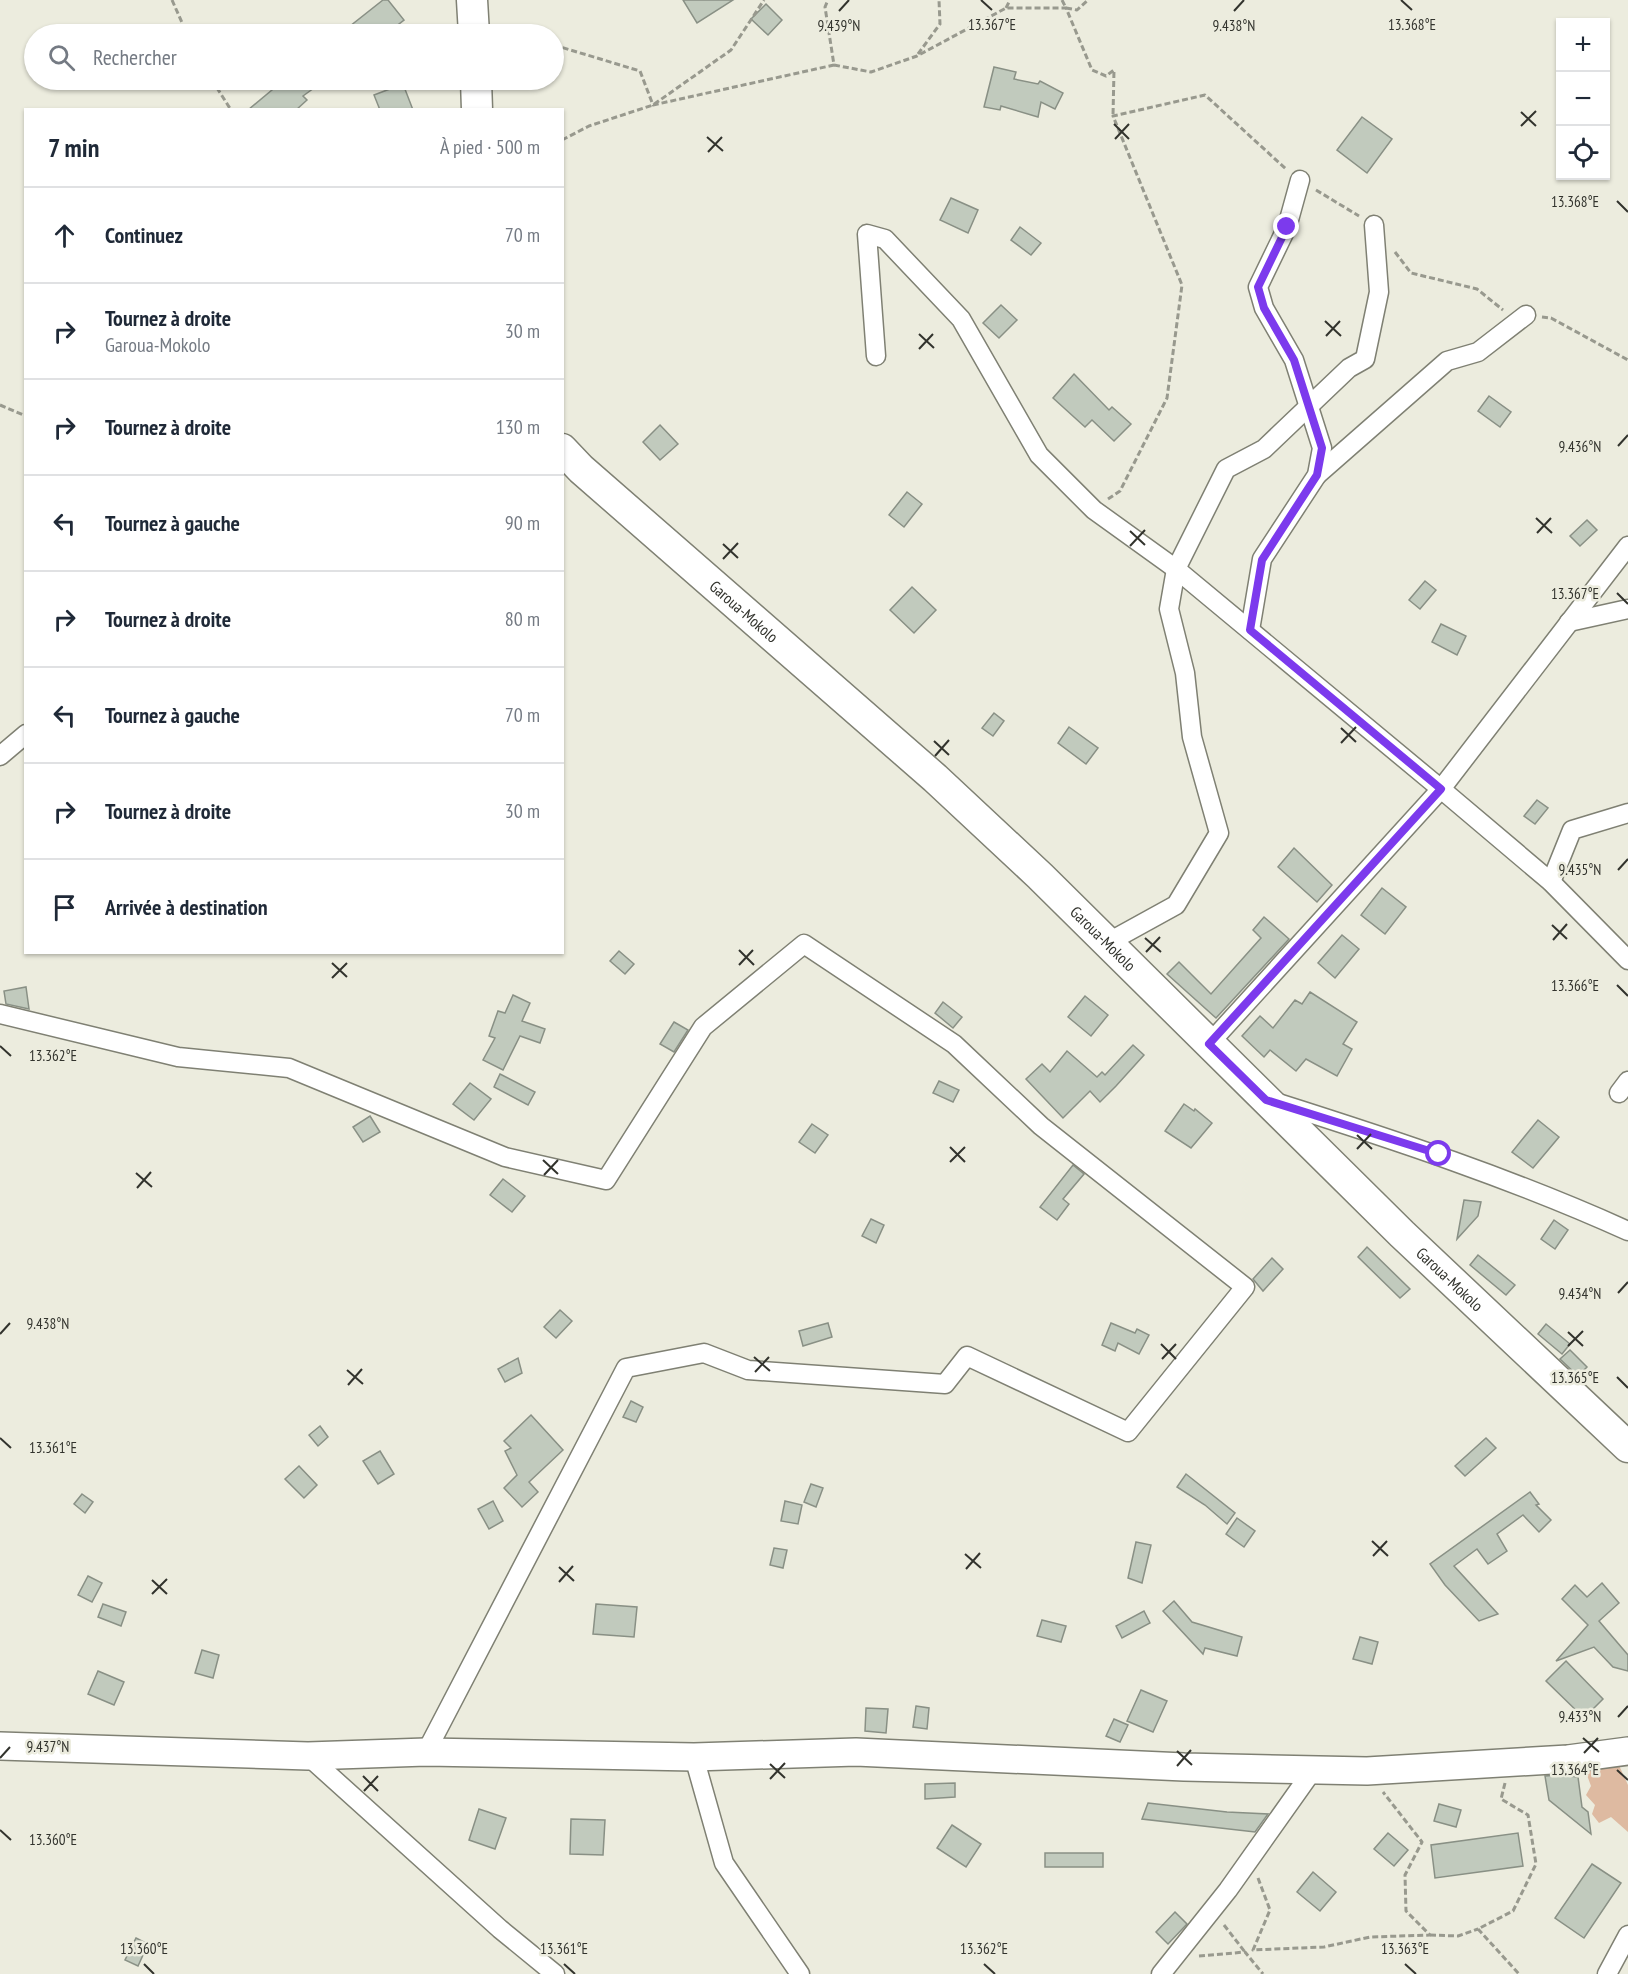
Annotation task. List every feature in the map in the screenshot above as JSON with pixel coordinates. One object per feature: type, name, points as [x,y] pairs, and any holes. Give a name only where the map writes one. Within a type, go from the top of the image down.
[{"type":"main road","points":[[472,0],[473,24]]},
{"type":"main road","points":[[476,90],[477,108]]},
{"type":"main road","name":"Garoua-Mokolo","points":[[564,451],[690,566],[935,778],[1107,943],[1402,1234],[1628,1447]]},
{"type":"main road","points":[[0,1746],[308,1756],[426,1752],[694,1757],[856,1752],[1367,1771],[1509,1762],[1628,1751]]},
{"type":"street","points":[[1300,180],[1287,227],[1258,287],[1264,308],[1294,360],[1322,448],[1317,475]]},
{"type":"street","points":[[1107,943],[1176,904],[1219,833],[1192,737],[1185,673],[1169,609],[1176,569],[1226,469],[1264,449],[1348,368],[1365,359],[1379,292],[1374,225]]},
{"type":"street","points":[[876,356],[867,234],[885,239],[961,319],[1039,455],[1094,510],[1176,569],[1441,789],[1551,882],[1628,960]]},
{"type":"street","points":[[1250,630],[1262,560],[1317,475],[1447,361],[1478,352],[1526,315]]},
{"type":"street","points":[[1209,1044],[1441,789],[1628,546]]},
{"type":"street","points":[[1569,622],[1628,609]]},
{"type":"street","points":[[0,756],[24,736]]},
{"type":"street","points":[[1551,882],[1572,830],[1628,813]]},
{"type":"street","points":[[0,1014],[178,1057],[289,1068],[505,1157],[606,1180],[703,1027],[804,944],[954,1044],[1041,1126],[1245,1287],[1128,1432],[967,1356],[945,1384],[748,1370],[704,1353],[626,1368],[426,1752]]},
{"type":"street","points":[[1266,1100],[1439,1154],[1546,1194],[1628,1231]]},
{"type":"street","points":[[308,1756],[500,1929],[555,1974]]},
{"type":"street","points":[[694,1757],[724,1863],[800,1974]]},
{"type":"street","points":[[1161,1974],[1228,1890],[1313,1770]]},
{"type":"street","points":[[1607,1974],[1628,1935]]},
{"type":"path","points":[[172,0],[183,24]]},
{"type":"path","points":[[652,105],[731,50],[764,0]]},
{"type":"path","points":[[828,0],[825,7],[834,65]]},
{"type":"path","points":[[917,56],[940,24],[939,0]]},
{"type":"path","points":[[1006,8],[1010,0]]},
{"type":"path","points":[[1062,0],[1092,70],[1106,76],[1114,70],[1113,116]]},
{"type":"path","points":[[564,139],[589,126],[652,105],[834,65],[871,72],[917,56],[1006,8],[1077,10],[1088,0]]},
{"type":"path","points":[[564,48],[640,71],[652,105]]},
{"type":"path","points":[[218,90],[230,108]]},
{"type":"path","points":[[0,405],[24,415]]},
{"type":"path","points":[[1228,1890],[1256,1871],[1270,1910],[1253,1950],[1324,1947],[1370,1936],[1458,1936],[1478,1929],[1513,1911],[1536,1864],[1528,1815],[1501,1799],[1509,1762]]},
{"type":"path","points":[[1367,1771],[1422,1842],[1406,1875],[1406,1911],[1430,1935]]},
{"type":"path","points":[[1223,1923],[1263,1974]]},
{"type":"path","points":[[1478,1929],[1520,1974]]},
{"type":"path","points":[[1173,1958],[1245,1952]]},
{"type":"shaded area","points":[[1617,1761],[1628,1785],[1628,1832],[1611,1817],[1599,1823],[1592,1814],[1595,1805],[1586,1795],[1591,1786],[1584,1767]]},
{"type":"building","points":[[383,0],[388,0],[404,20],[399,24],[353,24]]},
{"type":"building","points":[[683,0],[733,0],[697,23]]},
{"type":"building","points":[[766,4],[782,20],[768,35],[751,19]]},
{"type":"building","points":[[994,67],[1016,72],[1014,79],[1038,84],[1040,81],[1063,93],[1055,109],[1041,102],[1038,117],[1001,106],[1000,110],[984,107]]},
{"type":"building","points":[[272,90],[311,90],[303,96],[307,100],[298,108],[250,108]]},
{"type":"building","points":[[387,90],[405,90],[412,108],[379,108],[374,95]]},
{"type":"building","points":[[1362,117],[1392,139],[1367,173],[1337,150]]},
{"type":"building","points":[[951,198],[978,210],[968,233],[940,220]]},
{"type":"building","points":[[1020,227],[1041,243],[1031,255],[1011,240]]},
{"type":"building","points":[[1001,305],[1017,320],[999,338],[983,323]]},
{"type":"building","points":[[1074,374],[1109,410],[1112,407],[1131,424],[1114,441],[1092,420],[1085,427],[1053,398]]},
{"type":"building","points":[[1489,396],[1511,412],[1500,427],[1478,411]]},
{"type":"building","points":[[660,425],[678,444],[660,460],[643,442]]},
{"type":"building","points":[[907,492],[922,504],[904,527],[889,515]]},
{"type":"building","points":[[1587,520],[1597,530],[1580,546],[1570,536]]},
{"type":"building","points":[[1425,581],[1436,590],[1420,609],[1409,600]]},
{"type":"building","points":[[912,587],[936,610],[914,633],[890,610]]},
{"type":"building","points":[[1441,624],[1466,636],[1457,655],[1432,642]]},
{"type":"building","points":[[994,713],[1004,721],[993,736],[982,728]]},
{"type":"building","points":[[1069,727],[1098,748],[1086,764],[1058,743]]},
{"type":"building","points":[[1537,800],[1548,808],[1535,824],[1524,816]]},
{"type":"building","points":[[1294,848],[1332,885],[1317,902],[1278,867]]},
{"type":"building","points":[[1382,888],[1406,907],[1385,934],[1361,915]]},
{"type":"building","points":[[1264,917],[1289,939],[1216,1018],[1167,974],[1179,962],[1211,994],[1261,938],[1253,930]]},
{"type":"building","points":[[1342,935],[1359,949],[1335,978],[1318,963]]},
{"type":"building","points":[[619,951],[634,964],[625,974],[610,961]]},
{"type":"building","points":[[26,987],[29,1009],[6,1004],[4,991]]},
{"type":"building","points":[[1310,992],[1357,1022],[1343,1044],[1352,1049],[1337,1076],[1306,1059],[1296,1071],[1270,1050],[1264,1057],[1242,1036],[1260,1016],[1273,1028],[1295,1000],[1302,1004]]},
{"type":"building","points":[[513,995],[530,1003],[522,1021],[545,1029],[540,1043],[520,1036],[503,1070],[483,1060],[495,1038],[489,1036],[498,1011],[505,1013]]},
{"type":"building","points":[[1085,996],[1108,1015],[1091,1036],[1068,1017]]},
{"type":"building","points":[[943,1002],[962,1017],[953,1028],[935,1013]]},
{"type":"building","points":[[674,1022],[688,1030],[674,1052],[660,1044]]},
{"type":"building","points":[[1133,1045],[1144,1055],[1116,1086],[1100,1102],[1090,1091],[1063,1118],[1026,1079],[1042,1064],[1050,1072],[1067,1051],[1097,1077],[1102,1072],[1105,1075]]},
{"type":"building","points":[[500,1074],[535,1092],[528,1105],[494,1087]]},
{"type":"building","points":[[939,1081],[959,1090],[953,1102],[933,1093]]},
{"type":"building","points":[[470,1083],[491,1099],[474,1120],[453,1104]]},
{"type":"building","points":[[1184,1104],[1194,1111],[1195,1109],[1212,1123],[1191,1148],[1165,1131]]},
{"type":"building","points":[[370,1116],[380,1132],[363,1142],[353,1127]]},
{"type":"building","points":[[1538,1120],[1559,1137],[1533,1168],[1512,1152]]},
{"type":"building","points":[[812,1124],[828,1135],[815,1153],[799,1142]]},
{"type":"building","points":[[1073,1165],[1084,1174],[1063,1199],[1069,1204],[1057,1220],[1040,1207]]},
{"type":"building","points":[[503,1179],[525,1196],[512,1212],[490,1195]]},
{"type":"building","points":[[1464,1200],[1481,1202],[1478,1216],[1457,1239]]},
{"type":"building","points":[[871,1219],[884,1225],[876,1243],[862,1236]]},
{"type":"building","points":[[1554,1220],[1568,1230],[1555,1249],[1541,1239]]},
{"type":"building","points":[[1367,1247],[1410,1289],[1400,1298],[1358,1257]]},
{"type":"building","points":[[1478,1255],[1515,1285],[1506,1295],[1470,1265]]},
{"type":"building","points":[[1272,1258],[1283,1269],[1263,1291],[1253,1279]]},
{"type":"building","points":[[560,1310],[572,1321],[556,1338],[544,1327]]},
{"type":"building","points":[[828,1323],[832,1337],[803,1346],[799,1331]]},
{"type":"building","points":[[1111,1323],[1135,1333],[1137,1329],[1149,1335],[1139,1354],[1118,1343],[1115,1351],[1102,1345]]},
{"type":"building","points":[[1546,1324],[1570,1344],[1562,1354],[1538,1334]]},
{"type":"building","points":[[1570,1350],[1587,1367],[1578,1376],[1560,1359]]},
{"type":"building","points":[[518,1358],[522,1373],[505,1382],[498,1369]]},
{"type":"building","points":[[631,1401],[643,1407],[636,1422],[623,1417]]},
{"type":"building","points":[[531,1415],[563,1450],[529,1482],[538,1492],[522,1507],[504,1488],[517,1475],[505,1451],[511,1448],[504,1441]]},
{"type":"building","points":[[320,1426],[328,1437],[318,1446],[309,1435]]},
{"type":"building","points":[[1486,1438],[1496,1448],[1465,1476],[1455,1466]]},
{"type":"building","points":[[380,1451],[394,1474],[378,1484],[363,1461]]},
{"type":"building","points":[[299,1466],[317,1485],[304,1498],[285,1479]]},
{"type":"building","points":[[1186,1474],[1235,1513],[1227,1524],[1205,1505],[1177,1487]]},
{"type":"building","points":[[811,1484],[823,1488],[816,1507],[804,1502]]},
{"type":"building","points":[[1530,1492],[1539,1504],[1536,1505],[1551,1520],[1539,1532],[1523,1515],[1497,1534],[1507,1551],[1488,1564],[1477,1549],[1454,1566],[1498,1614],[1479,1621],[1445,1585],[1430,1564]]},
{"type":"building","points":[[82,1494],[93,1502],[85,1513],[74,1504]]},
{"type":"building","points":[[493,1501],[503,1521],[489,1529],[478,1509]]},
{"type":"building","points":[[785,1501],[802,1505],[798,1524],[781,1521]]},
{"type":"building","points":[[1237,1518],[1255,1531],[1244,1547],[1226,1534]]},
{"type":"building","points":[[1136,1542],[1151,1545],[1142,1583],[1128,1578]]},
{"type":"building","points":[[774,1548],[787,1550],[783,1568],[770,1565]]},
{"type":"building","points":[[88,1576],[102,1583],[92,1602],[78,1595]]},
{"type":"building","points":[[1602,1583],[1619,1603],[1599,1621],[1628,1655],[1628,1671],[1613,1667],[1594,1647],[1556,1661],[1588,1625],[1562,1599],[1575,1585],[1587,1597]]},
{"type":"building","points":[[1174,1601],[1192,1622],[1242,1637],[1237,1656],[1205,1648],[1203,1654],[1163,1611]]},
{"type":"building","points":[[103,1604],[126,1612],[121,1626],[98,1617]]},
{"type":"building","points":[[596,1604],[637,1607],[634,1637],[593,1634]]},
{"type":"building","points":[[1144,1611],[1150,1623],[1122,1638],[1116,1626]]},
{"type":"building","points":[[1042,1620],[1066,1626],[1061,1642],[1037,1636]]},
{"type":"building","points":[[1360,1637],[1378,1642],[1372,1664],[1353,1659]]},
{"type":"building","points":[[202,1650],[219,1655],[213,1678],[195,1673]]},
{"type":"building","points":[[1566,1661],[1603,1699],[1584,1718],[1546,1681]]},
{"type":"building","points":[[98,1671],[124,1682],[114,1705],[88,1694]]},
{"type":"building","points":[[1141,1690],[1167,1701],[1153,1732],[1127,1721]]},
{"type":"building","points":[[916,1706],[929,1708],[927,1729],[913,1727]]},
{"type":"building","points":[[866,1708],[888,1709],[886,1733],[865,1731]]},
{"type":"building","points":[[1114,1719],[1128,1725],[1120,1742],[1106,1736]]},
{"type":"building","points":[[1545,1776],[1578,1777],[1582,1807],[1588,1812],[1591,1834],[1549,1800]]},
{"type":"building","points":[[955,1783],[955,1797],[925,1799],[925,1784]]},
{"type":"building","points":[[1148,1803],[1268,1814],[1255,1832],[1142,1819]]},
{"type":"building","points":[[1439,1804],[1461,1810],[1456,1827],[1434,1821]]},
{"type":"building","points":[[479,1809],[506,1818],[495,1849],[469,1840]]},
{"type":"building","points":[[571,1819],[605,1820],[603,1855],[570,1854]]},
{"type":"building","points":[[952,1825],[981,1844],[966,1867],[937,1848]]},
{"type":"building","points":[[1388,1833],[1408,1850],[1394,1866],[1374,1849]]},
{"type":"building","points":[[1518,1833],[1523,1866],[1435,1878],[1431,1845]]},
{"type":"building","points":[[1045,1853],[1103,1853],[1103,1867],[1045,1867]]},
{"type":"building","points":[[1592,1864],[1621,1883],[1584,1938],[1555,1918]]},
{"type":"building","points":[[1313,1872],[1336,1892],[1320,1911],[1297,1892]]},
{"type":"building","points":[[1175,1912],[1187,1924],[1168,1944],[1156,1932]]},
{"type":"building","points":[[136,1938],[148,1944],[138,1966],[125,1960]]},
{"type":"route","points":[[1287,227],[1258,287],[1264,308],[1294,360],[1322,448],[1317,475],[1287,518],[1262,560],[1253,627],[1250,630],[1441,789],[1209,1044],[1266,1100],[1439,1154]]}]
